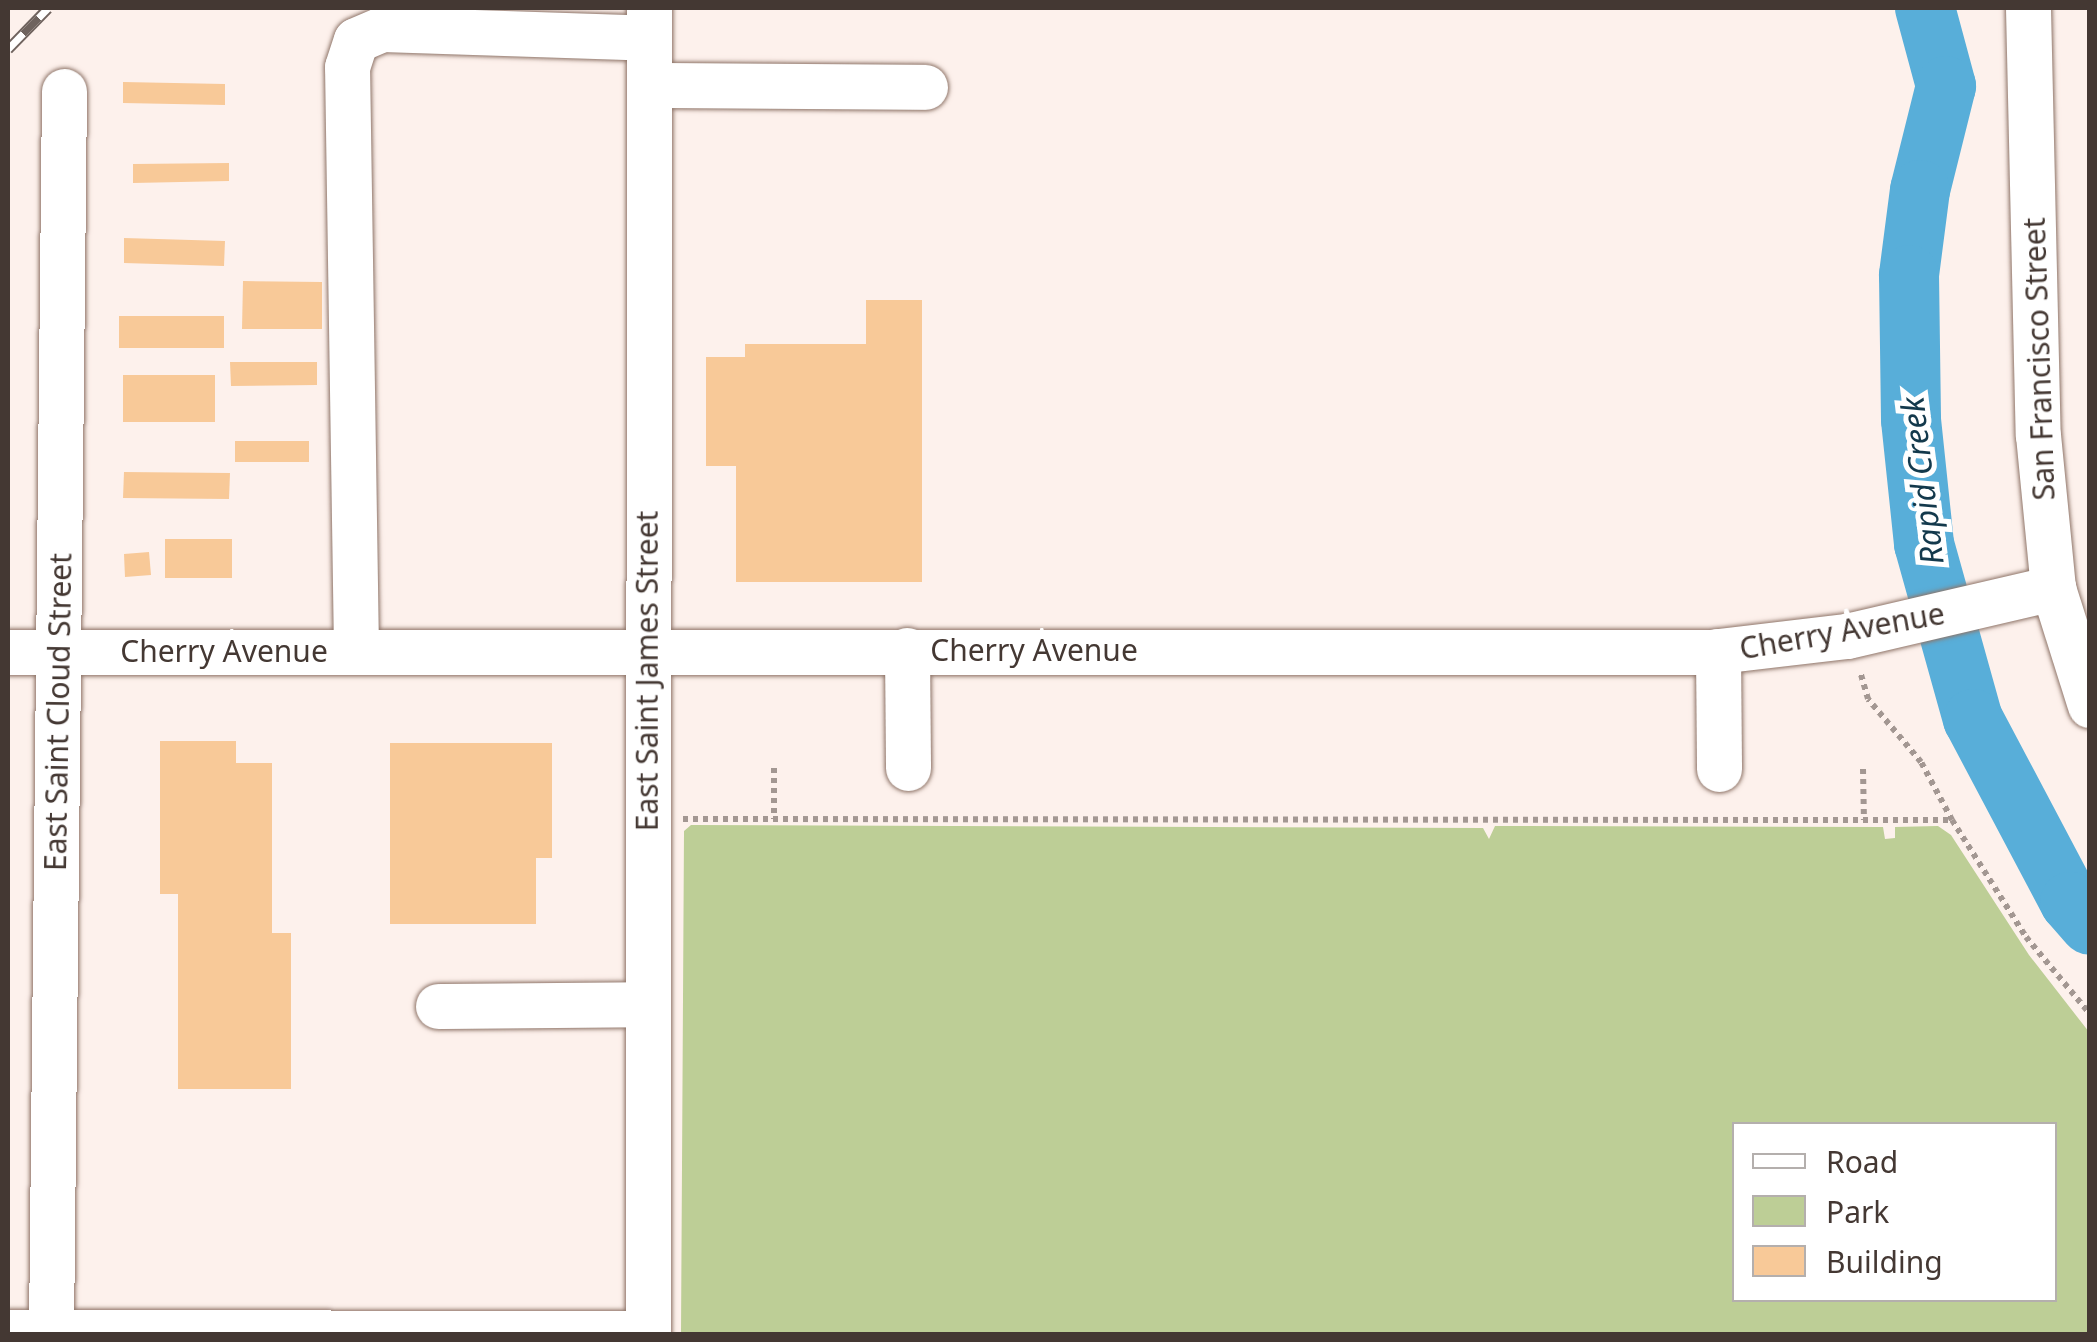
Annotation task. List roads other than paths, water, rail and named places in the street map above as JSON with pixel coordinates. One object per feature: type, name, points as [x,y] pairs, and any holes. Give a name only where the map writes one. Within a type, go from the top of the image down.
[{"type":"street","name":"San Francisco Street","points":[[2028,8],[2038,435],[2053,588],[2090,705]]},
{"type":"street","name":"East Saint James Street","points":[[648,1334],[649,23]]},
{"type":"street","points":[[356,650],[347,67],[356,40],[382,29],[649,23]]},
{"type":"street","points":[[650,85],[926,86]]},
{"type":"street","name":"East Saint Cloud Street","points":[[30,1332],[59,652],[64,92]]},
{"type":"street","name":"Cherry Avenue","points":[[8,652],[1853,649],[2053,588]]},
{"type":"street","points":[[907,650],[908,768]]},
{"type":"street","points":[[1718,652],[1719,770]]},
{"type":"street","points":[[438,1006],[646,1004]]},
{"type":"street","points":[[30,1332],[648,1334]]},
{"type":"waterway","name":"Rapid Creek","points":[[1925,8],[1946,86],[1920,190],[1909,275],[1911,420],[1924,544],[1973,719],[2070,902],[2090,925]]},
{"type":"railway","points":[[8,49],[48,8]]}]
